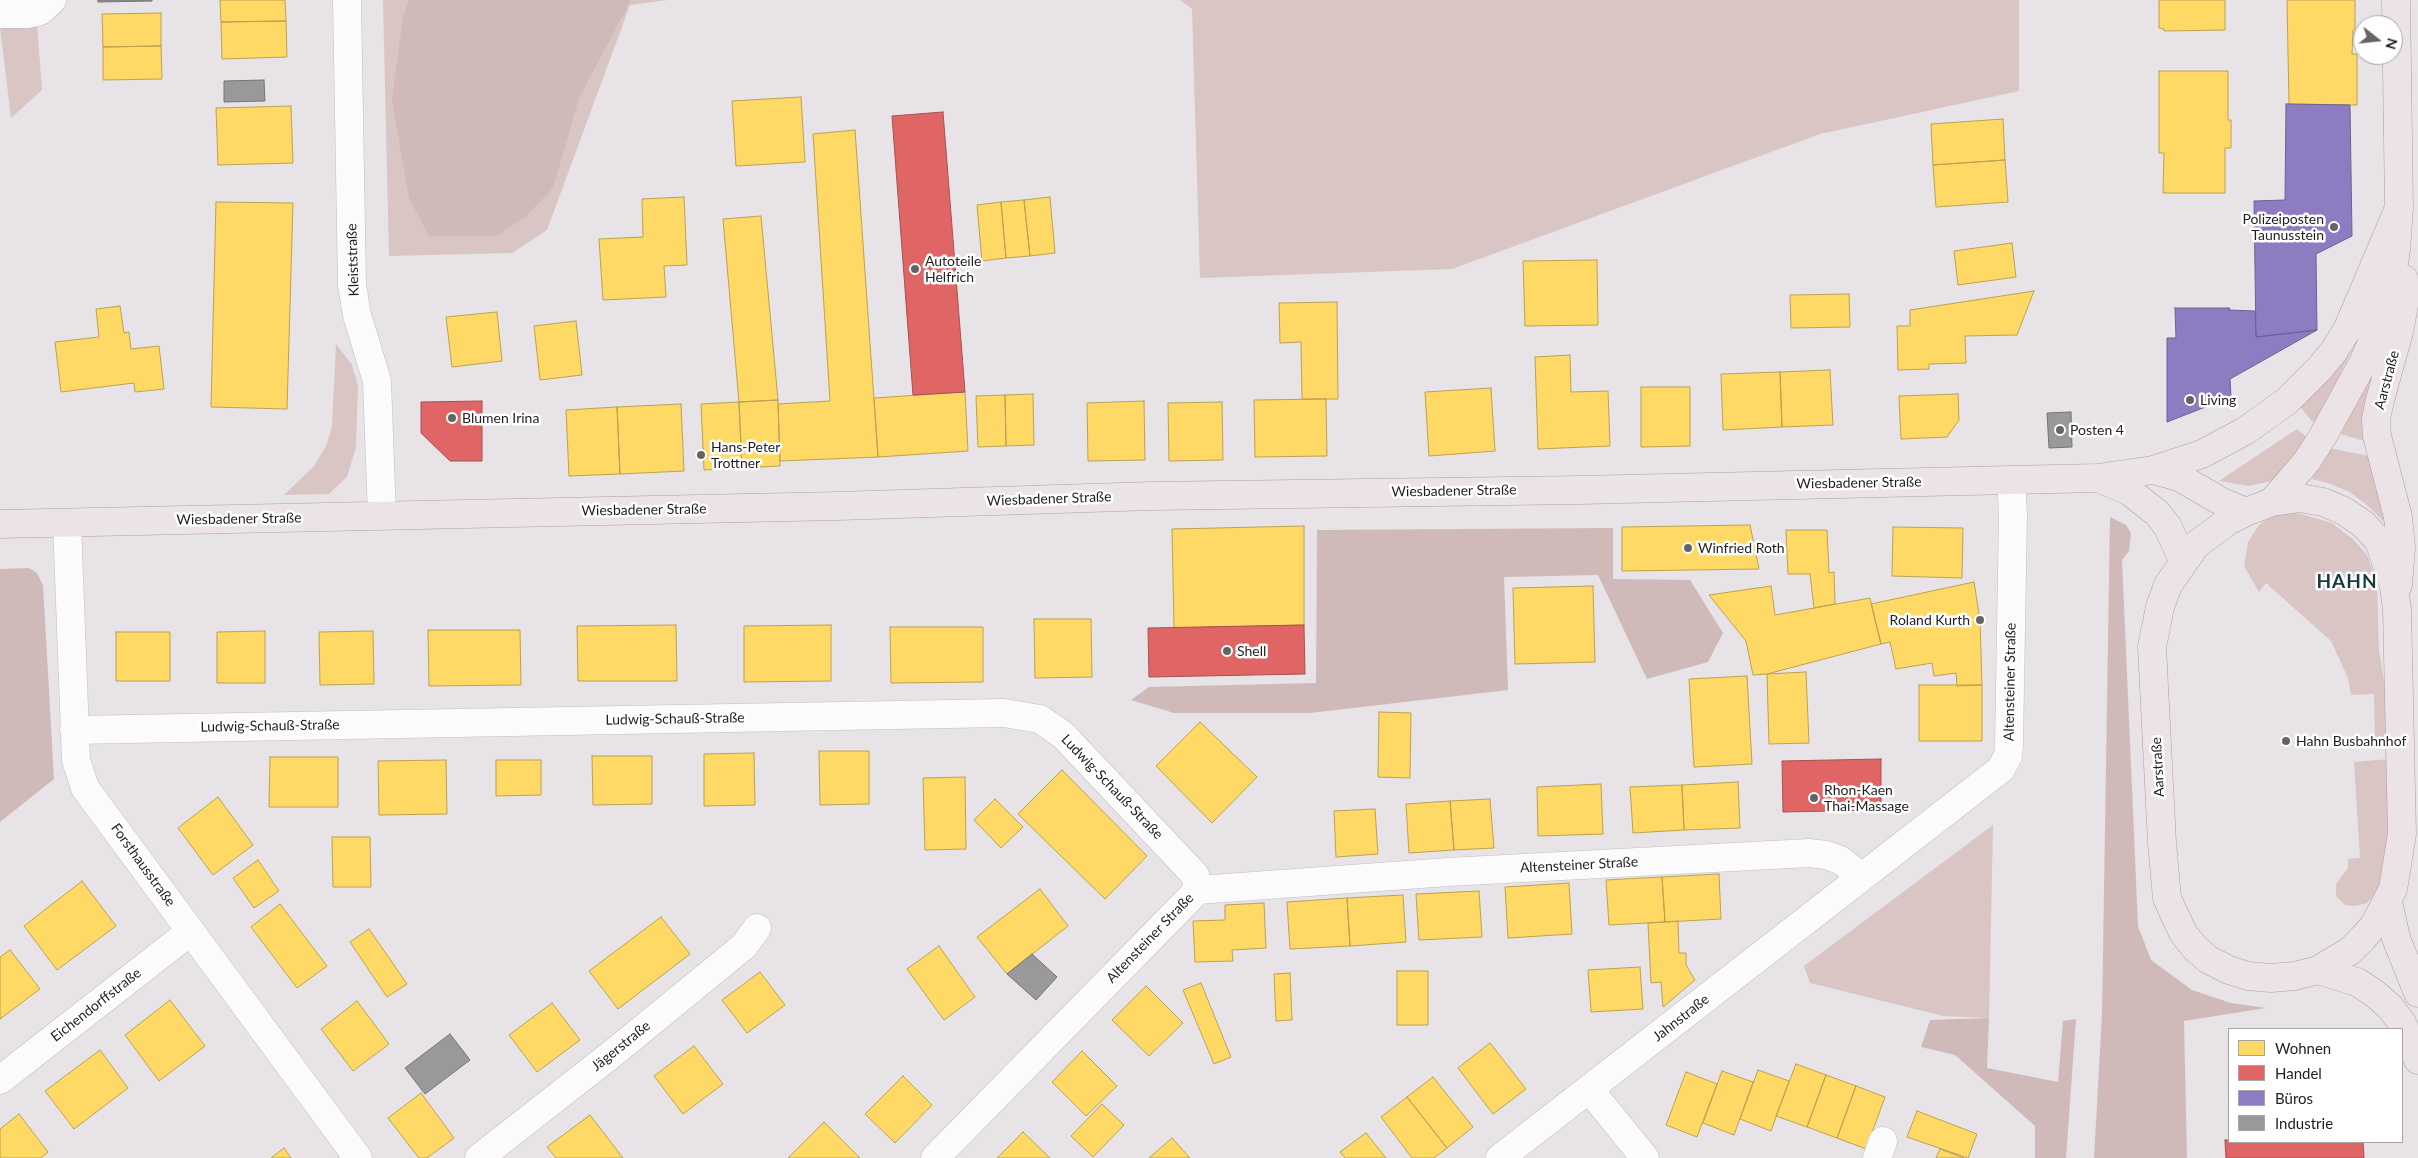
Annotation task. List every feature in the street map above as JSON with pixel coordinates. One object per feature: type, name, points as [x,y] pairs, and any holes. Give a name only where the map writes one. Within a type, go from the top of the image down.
[{"type":"main road","name":"Aarstraße","points":[[2272,502],[2308,461],[2367,354],[2378,328],[2389,292],[2396,250],[2399,208],[2396,0]]},
{"type":"main road","name":"Wiesbadener Straße","points":[[0,524],[829,506],[1104,497],[2098,478],[2153,470],[2202,454],[2245,431],[2280,406],[2320,369],[2348,328],[2399,208]]},
{"type":"main road","name":"Aarstraße","points":[[2397,609],[2394,586],[2379,541],[2363,524],[2344,511],[2323,502],[2300,498],[2272,502],[2246,512],[2211,532],[2183,561],[2168,585],[2158,615],[2152,647],[2162,843],[2167,898],[2183,933],[2195,948],[2209,960],[2229,970],[2248,976],[2271,978],[2294,976],[2318,970],[2350,951],[2375,924],[2388,902],[2400,860],[2402,834],[2397,609],[2401,546],[2398,518],[2377,436],[2376,419],[2411,305],[2399,208]]},
{"type":"main road","name":"Wiesbadener Straße","points":[[2153,470],[2179,477],[2224,503],[2246,512]]},
{"type":"main road","name":"Wiesbadener Straße","points":[[2098,478],[2130,491],[2157,513],[2172,535],[2183,561]]},
{"type":"main road","name":"Aarstraße","points":[[2388,902],[2396,938],[2418,993]]},
{"type":"main road","points":[[2318,970],[2357,982],[2390,1007],[2402,1024],[2418,1060]]},
{"type":"street","points":[[0,14],[27,14],[40,11],[52,0]]},
{"type":"street","name":"Kleiststraße","points":[[347,0],[352,285],[357,315],[377,381],[382,516]]},
{"type":"street","name":"Altensteiner Straße","points":[[935,1158],[1198,890],[1458,872],[1809,853],[1826,855],[1840,860],[1862,877],[2001,769],[2008,756],[2013,514],[2011,480]]},
{"type":"street","name":"Forsthausstraße","points":[[67,523],[76,760],[85,788],[358,1158]]},
{"type":"street","name":"Ludwig-Schauß-Straße","points":[[74,730],[1004,713],[1040,719],[1063,735],[1195,875],[1198,890]]},
{"type":"street","name":"Jahnstraße","points":[[1500,1158],[1862,877]]},
{"type":"street","name":"Jägerstraße","points":[[479,1158],[612,1054],[744,946],[757,928]]},
{"type":"street","name":"Eichendorffstraße","points":[[0,1080],[191,931]]},
{"type":"street","points":[[1589,1089],[1645,1158]]},
{"type":"shaded area","points":[[383,0],[668,0],[630,5],[547,230],[512,253],[389,256]]},
{"type":"shaded area","points":[[409,0],[631,0],[579,98],[553,188],[525,217],[496,236],[429,236],[409,198],[392,100],[403,17]]},
{"type":"shaded area","points":[[1180,0],[2019,0],[2019,91],[1820,134],[1452,269],[1200,278],[1192,9]]},
{"type":"shaded area","points":[[37,24],[42,90],[11,118],[0,27]]},
{"type":"shaded area","points":[[2358,337],[2317,424],[2311,420],[2297,403]]},
{"type":"shaded area","points":[[336,344],[352,365],[358,385],[356,447],[347,477],[329,494],[284,495],[314,466],[326,446],[332,427]]},
{"type":"shaded area","points":[[2373,373],[2370,391],[2368,442],[2337,433]]},
{"type":"shaded area","points":[[2297,429],[2309,439],[2272,481],[2249,486],[2219,481]]},
{"type":"shaded area","points":[[2329,448],[2369,456],[2386,524],[2350,492],[2312,479]]},
{"type":"shaded area","points":[[2286,512],[2301,514],[2332,523],[2354,540],[2367,555],[2377,583],[2379,651],[2388,703],[2389,742],[2375,743],[2374,694],[2351,695],[2348,678],[2331,641],[2266,583],[2259,592],[2244,566],[2248,542],[2259,525],[2271,516]]},
{"type":"shaded area","points":[[2110,517],[2126,525],[2131,533],[2129,551],[2122,560],[2138,926],[2151,960],[2192,990],[2231,1003],[2266,1008],[2184,1021],[2187,1158],[2094,1158],[2102,1014]]},
{"type":"shaded area","points":[[1613,528],[1613,579],[1690,580],[1723,633],[1708,662],[1647,679],[1598,575],[1504,577],[1508,690],[1310,713],[1174,713],[1131,700],[1149,687],[1316,683],[1317,530]]},
{"type":"shaded area","points":[[29,568],[37,573],[43,585],[54,779],[0,822],[0,569]]},
{"type":"shaded area","points":[[2390,759],[2391,842],[2379,889],[2367,903],[2355,906],[2345,905],[2336,896],[2336,884],[2348,868],[2348,859],[2360,858],[2354,762]]},
{"type":"shaded area","points":[[1993,825],[1989,1018],[1943,1016],[1810,983],[1804,966]]},
{"type":"shaded area","points":[[1989,1018],[1987,1068],[2058,1082],[2063,1021],[2076,1019],[2066,1158],[2035,1158],[2035,1126],[1955,1055],[1921,1047],[1930,1020]]},
{"type":"building: Wohnen","points":[[220,0],[285,0],[286,21],[221,22]]},
{"type":"building: Wohnen","points":[[2159,0],[2225,0],[2225,30],[2164,31],[2164,29],[2159,28]]},
{"type":"building: Wohnen","points":[[2287,0],[2355,0],[2352,54],[2353,65],[2357,65],[2357,105],[2289,104]]},
{"type":"building: Wohnen","points":[[161,13],[161,46],[103,47],[102,14]]},
{"type":"building: Wohnen","points":[[286,21],[287,57],[222,59],[221,22]]},
{"type":"building: Wohnen","points":[[161,46],[162,79],[103,80],[103,47]]},
{"type":"building: Wohnen","points":[[2159,71],[2228,71],[2228,120],[2231,120],[2231,148],[2225,148],[2225,193],[2163,193],[2164,153],[2159,153]]},
{"type":"building: Wohnen","points":[[801,97],[805,162],[736,166],[732,101]]},
{"type":"building: Wohnen","points":[[291,106],[293,163],[218,165],[216,108]]},
{"type":"building: Wohnen","points":[[2003,119],[2005,160],[1933,165],[1931,124]]},
{"type":"building: Wohnen","points":[[855,130],[878,457],[780,461],[778,404],[830,401],[813,134]]},
{"type":"building: Wohnen","points":[[2005,160],[2008,202],[1936,207],[1933,165]]},
{"type":"building: Wohnen","points":[[684,197],[687,265],[664,266],[666,297],[603,300],[599,239],[643,237],[642,199]]},
{"type":"building: Wohnen","points":[[1050,197],[1055,253],[1030,256],[1024,200]]},
{"type":"building: Wohnen","points":[[1024,200],[1030,256],[1006,258],[1001,202]]},
{"type":"building: Wohnen","points":[[216,202],[293,203],[287,409],[211,407]]},
{"type":"building: Wohnen","points":[[1001,202],[1006,258],[982,261],[977,205]]},
{"type":"building: Wohnen","points":[[761,216],[778,400],[739,402],[723,219]]},
{"type":"building: Wohnen","points":[[2012,243],[2016,277],[1958,285],[1954,251]]},
{"type":"building: Wohnen","points":[[1597,260],[1598,325],[1525,326],[1523,261]]},
{"type":"building: Wohnen","points":[[2034,291],[2017,335],[1965,336],[1966,363],[1929,364],[1929,369],[1898,370],[1897,326],[1910,326],[1910,310]]},
{"type":"building: Wohnen","points":[[1849,294],[1850,327],[1791,328],[1790,295]]},
{"type":"building: Wohnen","points":[[1337,302],[1338,399],[1302,399],[1301,342],[1280,343],[1279,303]]},
{"type":"building: Wohnen","points":[[120,306],[124,333],[129,332],[131,349],[159,346],[164,389],[135,392],[134,383],[61,392],[55,342],[99,337],[96,309]]},
{"type":"building: Wohnen","points":[[497,312],[502,361],[452,367],[446,317]]},
{"type":"building: Wohnen","points":[[576,321],[582,375],[540,380],[534,326]]},
{"type":"building: Wohnen","points":[[1570,355],[1571,392],[1608,391],[1610,446],[1538,449],[1535,357]]},
{"type":"building: Wohnen","points":[[1830,370],[1833,425],[1782,427],[1780,372]]},
{"type":"building: Wohnen","points":[[1780,372],[1782,427],[1723,430],[1721,374]]},
{"type":"building: Wohnen","points":[[1641,387],[1690,387],[1690,446],[1641,447]]},
{"type":"building: Wohnen","points":[[1491,388],[1495,451],[1429,456],[1425,392]]},
{"type":"building: Wohnen","points":[[965,392],[968,451],[878,457],[874,398]]},
{"type":"building: Wohnen","points":[[1033,394],[1034,445],[1006,446],[1005,395]]},
{"type":"building: Wohnen","points":[[1958,394],[1959,420],[1947,437],[1901,439],[1899,396]]},
{"type":"building: Wohnen","points":[[1005,395],[1006,446],[978,447],[976,396]]},
{"type":"building: Wohnen","points":[[1326,399],[1327,456],[1255,457],[1254,400]]},
{"type":"building: Wohnen","points":[[778,400],[780,466],[742,468],[739,402]]},
{"type":"building: Wohnen","points":[[1144,401],[1145,460],[1088,461],[1087,403]]},
{"type":"building: Wohnen","points":[[739,402],[742,468],[704,470],[701,404]]},
{"type":"building: Wohnen","points":[[1222,402],[1223,460],[1169,461],[1168,403]]},
{"type":"building: Wohnen","points":[[681,404],[684,471],[620,474],[617,407]]},
{"type":"building: Wohnen","points":[[617,407],[620,474],[569,476],[566,410]]},
{"type":"building: Wohnen","name":"Winfried Roth","points":[[1750,525],[1759,569],[1622,571],[1622,527]]},
{"type":"building: Wohnen","points":[[1304,526],[1304,625],[1174,628],[1172,529]]},
{"type":"building: Wohnen","points":[[1893,527],[1963,528],[1962,578],[1892,576]]},
{"type":"building: Wohnen","points":[[1786,530],[1827,530],[1829,573],[1834,572],[1835,604],[1814,608],[1810,574],[1788,574]]},
{"type":"building: Wohnen","points":[[1974,582],[1980,620],[1982,685],[1957,686],[1956,673],[1934,676],[1932,663],[1896,669],[1890,642],[1881,644],[1871,604]]},
{"type":"building: Wohnen","points":[[1593,586],[1595,662],[1515,664],[1513,588]]},
{"type":"building: Wohnen","points":[[1771,586],[1775,615],[1870,598],[1881,644],[1767,674],[1753,675],[1746,641],[1709,595]]},
{"type":"building: Wohnen","points":[[1034,619],[1091,619],[1092,677],[1035,678]]},
{"type":"building: Wohnen","points":[[676,625],[677,681],[578,681],[577,626]]},
{"type":"building: Wohnen","points":[[831,625],[831,681],[744,682],[744,626]]},
{"type":"building: Wohnen","points":[[890,627],[983,627],[983,682],[891,683]]},
{"type":"building: Wohnen","points":[[428,630],[520,630],[521,685],[429,686]]},
{"type":"building: Wohnen","points":[[265,631],[265,683],[217,683],[217,632]]},
{"type":"building: Wohnen","points":[[373,631],[374,684],[320,685],[319,632]]},
{"type":"building: Wohnen","points":[[116,632],[170,632],[170,681],[116,681]]},
{"type":"building: Wohnen","points":[[1806,672],[1809,743],[1769,744],[1767,674]]},
{"type":"building: Wohnen","points":[[1747,676],[1752,764],[1694,767],[1689,679]]},
{"type":"building: Wohnen","points":[[1919,685],[1982,685],[1982,741],[1919,741]]},
{"type":"building: Wohnen","points":[[1379,712],[1411,713],[1410,778],[1378,777]]},
{"type":"building: Wohnen","points":[[1200,722],[1257,777],[1212,823],[1156,766]]},
{"type":"building: Wohnen","points":[[819,751],[869,751],[869,804],[820,805]]},
{"type":"building: Wohnen","points":[[754,753],[755,805],[704,806],[704,754]]},
{"type":"building: Wohnen","points":[[592,756],[652,756],[652,804],[593,805]]},
{"type":"building: Wohnen","points":[[270,757],[338,757],[338,807],[269,807]]},
{"type":"building: Wohnen","points":[[446,760],[447,814],[379,815],[378,761]]},
{"type":"building: Wohnen","points":[[496,760],[541,760],[541,795],[496,796]]},
{"type":"building: Wohnen","points":[[1062,770],[1147,856],[1105,899],[1018,814]]},
{"type":"building: Wohnen","points":[[965,777],[966,849],[925,850],[923,778]]},
{"type":"building: Wohnen","points":[[1738,782],[1740,828],[1684,830],[1682,785]]},
{"type":"building: Wohnen","points":[[1601,784],[1603,834],[1538,836],[1537,787]]},
{"type":"building: Wohnen","points":[[1682,785],[1684,830],[1633,833],[1630,787]]},
{"type":"building: Wohnen","points":[[218,797],[253,845],[213,875],[178,828]]},
{"type":"building: Wohnen","points":[[995,799],[1023,827],[1001,848],[974,820]]},
{"type":"building: Wohnen","points":[[1490,799],[1494,848],[1454,850],[1450,801]]},
{"type":"building: Wohnen","points":[[1450,801],[1454,850],[1409,853],[1406,804]]},
{"type":"building: Wohnen","points":[[1375,809],[1378,854],[1336,857],[1334,811]]},
{"type":"building: Wohnen","points":[[332,837],[370,837],[371,887],[333,887]]},
{"type":"building: Wohnen","points":[[258,860],[279,891],[254,908],[233,878]]},
{"type":"building: Wohnen","points":[[1719,874],[1721,919],[1665,922],[1662,877]]},
{"type":"building: Wohnen","points":[[1662,877],[1665,922],[1609,925],[1606,880]]},
{"type":"building: Wohnen","points":[[82,881],[116,926],[57,970],[24,926]]},
{"type":"building: Wohnen","points":[[1569,883],[1572,934],[1508,938],[1505,887]]},
{"type":"building: Wohnen","points":[[1040,889],[1068,926],[1007,974],[977,937]]},
{"type":"building: Wohnen","points":[[1479,891],[1482,937],[1419,940],[1416,894]]},
{"type":"building: Wohnen","points":[[1403,895],[1406,942],[1350,946],[1347,898]]},
{"type":"building: Wohnen","points":[[1347,898],[1350,946],[1290,949],[1287,902]]},
{"type":"building: Wohnen","points":[[1264,903],[1266,948],[1232,950],[1233,961],[1195,962],[1193,921],[1225,920],[1225,905]]},
{"type":"building: Wohnen","points":[[280,904],[327,966],[297,988],[251,927]]},
{"type":"building: Wohnen","points":[[661,917],[690,954],[618,1009],[589,971]]},
{"type":"building: Wohnen","points":[[1678,921],[1679,953],[1686,953],[1686,965],[1695,980],[1663,1007],[1661,982],[1651,983],[1648,923]]},
{"type":"building: Wohnen","points":[[369,929],[407,984],[387,997],[350,942]]},
{"type":"building: Wohnen","points":[[939,946],[975,997],[944,1020],[907,969]]},
{"type":"building: Wohnen","points":[[10,950],[40,989],[0,1019],[0,957]]},
{"type":"building: Wohnen","points":[[1640,967],[1643,1009],[1591,1012],[1588,970]]},
{"type":"building: Wohnen","points":[[1397,971],[1428,971],[1428,1025],[1397,1025]]},
{"type":"building: Wohnen","points":[[760,972],[785,1005],[747,1033],[722,1000]]},
{"type":"building: Wohnen","points":[[1290,973],[1292,1020],[1276,1021],[1274,974]]},
{"type":"building: Wohnen","points":[[1201,983],[1231,1057],[1214,1064],[1183,990]]},
{"type":"building: Wohnen","points":[[1146,986],[1183,1023],[1149,1056],[1112,1020]]},
{"type":"building: Wohnen","points":[[170,1000],[205,1046],[159,1081],[125,1035]]},
{"type":"building: Wohnen","points":[[357,1001],[389,1044],[353,1071],[321,1029]]},
{"type":"building: Wohnen","points":[[552,1003],[580,1040],[537,1072],[509,1035]]},
{"type":"building: Wohnen","points":[[1490,1043],[1526,1089],[1493,1114],[1458,1068]]},
{"type":"building: Wohnen","points":[[694,1046],[723,1084],[683,1114],[654,1076]]},
{"type":"building: Wohnen","points":[[100,1050],[128,1088],[74,1129],[45,1091]]},
{"type":"building: Wohnen","points":[[1082,1051],[1117,1086],[1086,1116],[1052,1082]]},
{"type":"building: Wohnen","points":[[1796,1064],[1826,1075],[1807,1127],[1776,1116]]},
{"type":"building: Wohnen","points":[[1758,1070],[1789,1081],[1771,1131],[1740,1119]]},
{"type":"building: Wohnen","points":[[1722,1071],[1753,1082],[1734,1135],[1703,1123]]},
{"type":"building: Wohnen","points":[[1686,1072],[1717,1084],[1697,1137],[1666,1125]]},
{"type":"building: Wohnen","points":[[1826,1075],[1856,1086],[1837,1138],[1807,1127]]},
{"type":"building: Wohnen","points":[[903,1076],[932,1105],[895,1143],[865,1114]]},
{"type":"building: Wohnen","points":[[1433,1077],[1473,1127],[1447,1148],[1407,1097]]},
{"type":"building: Wohnen","points":[[1856,1086],[1885,1097],[1866,1149],[1837,1138]]},
{"type":"building: Wohnen","points":[[421,1093],[454,1138],[427,1158],[419,1158],[388,1118]]},
{"type":"building: Wohnen","points":[[1407,1097],[1447,1148],[1434,1158],[1412,1158],[1381,1117]]},
{"type":"building: Wohnen","points":[[1102,1104],[1124,1125],[1093,1157],[1071,1136]]},
{"type":"building: Wohnen","points":[[1917,1111],[1977,1134],[1968,1158],[1907,1137]]},
{"type":"building: Wohnen","points":[[19,1114],[48,1152],[41,1158],[0,1158],[0,1129]]},
{"type":"building: Wohnen","points":[[590,1115],[623,1158],[556,1158],[547,1147]]},
{"type":"building: Wohnen","points":[[824,1122],[860,1158],[788,1158]]},
{"type":"building: Wohnen","points":[[1023,1132],[1050,1158],[997,1158]]},
{"type":"building: Wohnen","points":[[1366,1133],[1386,1158],[1345,1158],[1340,1152]]},
{"type":"building: Wohnen","points":[[1172,1138],[1190,1158],[1149,1158]]},
{"type":"building: Wohnen","points":[[284,1148],[291,1158],[271,1158]]},
{"type":"building: Wohnen","points":[[1940,1149],[1964,1158],[1936,1158]]},
{"type":"building: Handel","points":[[943,112],[965,392],[913,395],[892,116]]},
{"type":"building: Handel","name":"Blumen Irina","points":[[482,401],[482,461],[450,461],[421,433],[421,402]]},
{"type":"building: Handel","name":"Shell","points":[[1304,625],[1305,674],[1149,677],[1148,628]]},
{"type":"building: Handel","points":[[1881,759],[1881,810],[1783,812],[1782,761]]},
{"type":"building: Handel","points":[[2225,1140],[2228,1140],[2228,1143],[2363,1143],[2364,1158],[2226,1158]]},
{"type":"building: Büros","points":[[2286,104],[2350,105],[2352,236],[2316,254],[2317,330],[2256,337],[2254,201],[2285,200]]},
{"type":"building: Büros","points":[[2175,308],[2230,308],[2229,310],[2255,311],[2256,337],[2317,330],[2230,379],[2231,397],[2167,422],[2167,338],[2176,338]]},
{"type":"building: Industrie","points":[[98,0],[152,0],[152,1],[98,2]]},
{"type":"building: Industrie","points":[[264,80],[265,101],[224,102],[224,81]]},
{"type":"building: Industrie","name":"Posten 4","points":[[2071,412],[2072,447],[2049,448],[2047,413]]},
{"type":"building: Industrie","points":[[1032,954],[1057,977],[1036,1000],[1007,974]]},
{"type":"building: Industrie","points":[[450,1034],[470,1060],[425,1094],[405,1068]]},
{"type":"place","name":"Polizeiposten Taunusstein","points":[[2334,227]]},
{"type":"place","name":"Autoteile Helfrich","points":[[915,269]]},
{"type":"place","name":"Living","points":[[2190,400]]},
{"type":"place","name":"Blumen Irina","points":[[452,418]]},
{"type":"place","name":"Posten 4","points":[[2060,430]]},
{"type":"place","name":"Hans-Peter Trottner","points":[[701,455]]},
{"type":"place","name":"Winfried Roth","points":[[1688,548]]},
{"type":"place","name":"Roland Kurth","points":[[1980,620]]},
{"type":"place","name":"Shell","points":[[1227,651]]},
{"type":"place","name":"Hahn Busbahnhof","points":[[2286,741]]},
{"type":"place","name":"Rhon-Kaen Thai-Massage","points":[[1814,798]]},
{"type":"district","name":"HAHN","points":[[2347,582]]}]
